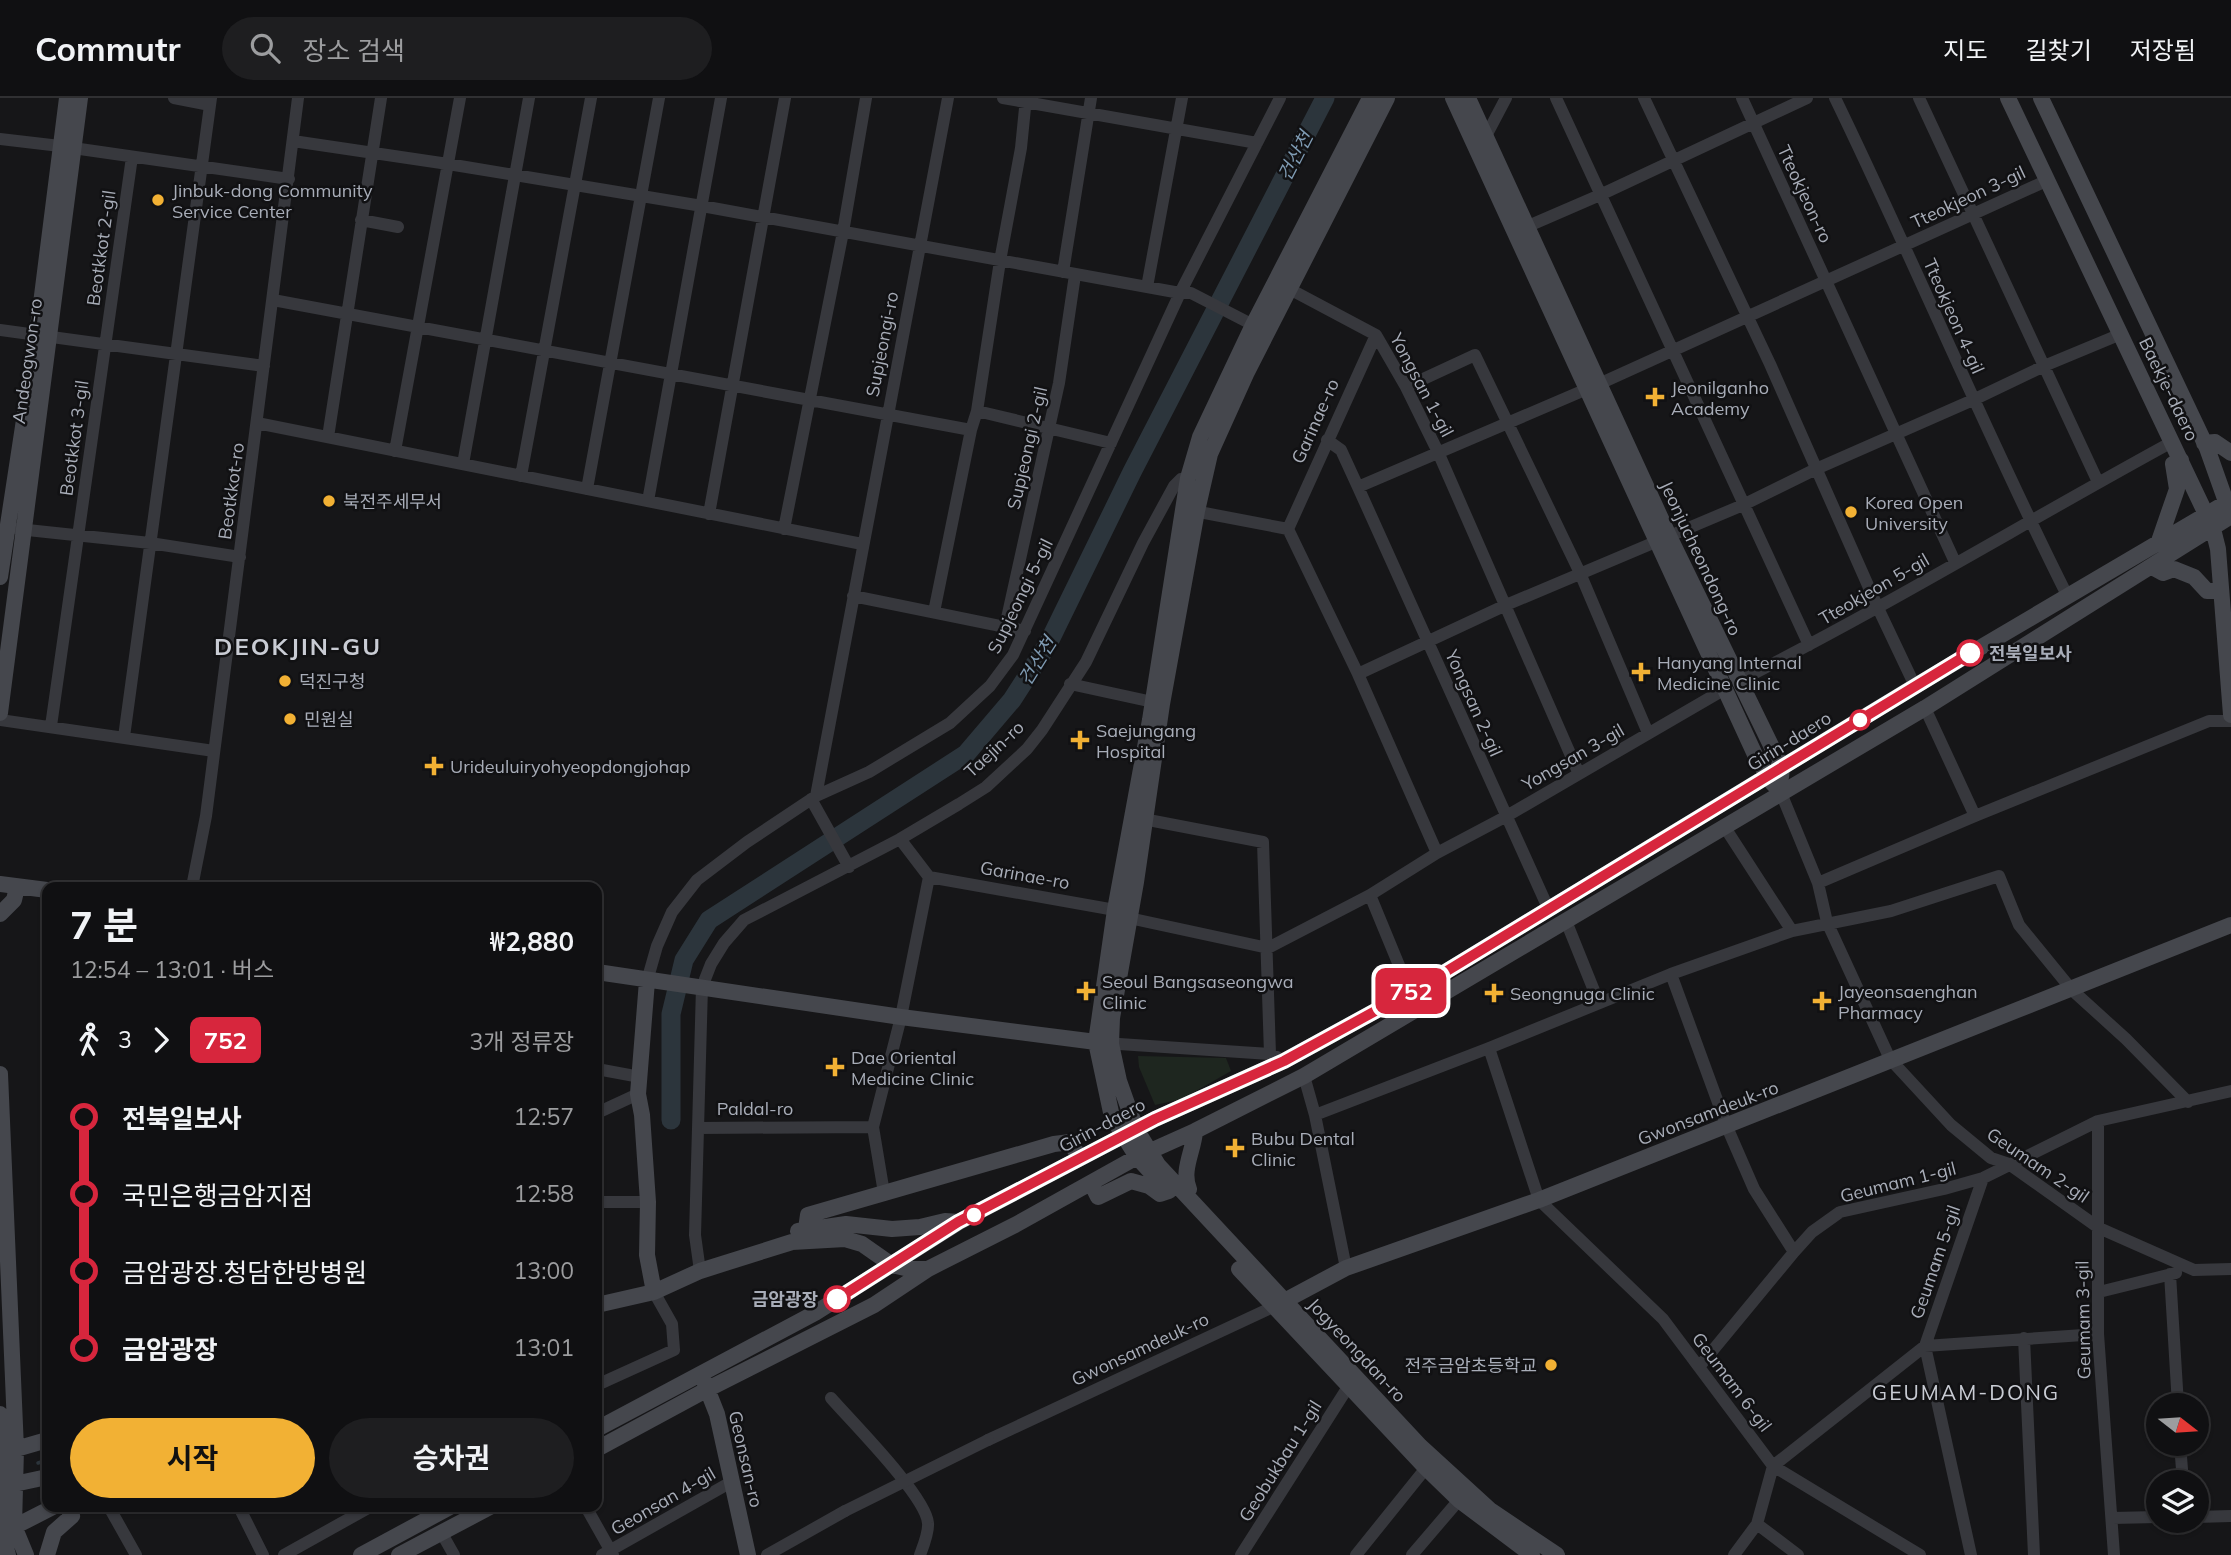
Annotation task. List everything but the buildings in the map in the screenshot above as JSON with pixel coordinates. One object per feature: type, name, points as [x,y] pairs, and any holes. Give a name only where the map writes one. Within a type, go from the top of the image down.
[{"type":"street","name":"Andeogwon-ro","points":[[0,713],[67,147],[67,98]]},
{"type":"street","name":"Andeogwon-ro","points":[[67,147],[80,98]]},
{"type":"street","points":[[124,737],[210,102],[174,98]]},
{"type":"street","name":"Beotkkot-ro","points":[[193,882],[206,816],[298,98]]},
{"type":"street","points":[[328,437],[381,98]]},
{"type":"street","points":[[395,451],[460,98]]},
{"type":"street","points":[[463,464],[530,98]]},
{"type":"street","points":[[521,476],[592,98]]},
{"type":"street","points":[[587,489],[659,98]]},
{"type":"street","points":[[709,514],[785,98]]},
{"type":"street","points":[[784,529],[843,232],[866,98]]},
{"type":"street","name":"Supjeongi-ro","points":[[814,797],[948,98]]},
{"type":"street","points":[[1003,98],[1256,143]]},
{"type":"street","name":"Supjeongi 2-gil","points":[[1005,627],[1059,383],[1077,198],[1091,98]]},
{"type":"street","points":[[1147,287],[1182,98]]},
{"type":"street","name":"Supjeongi 5-gil","points":[[652,981],[657,946],[672,912],[697,880],[814,797],[869,772],[950,723],[990,686],[1013,655],[1111,443],[1280,98]]},
{"type":"street","points":[[1283,286],[1370,98]]},
{"type":"street","points":[[1190,510],[1188,478],[1200,437],[1256,326],[1283,286],[1387,98]]},
{"type":"street","points":[[1486,136],[1506,98]]},
{"type":"street","points":[[1556,98],[1809,645]]},
{"type":"street","points":[[1644,98],[1770,365],[1915,686]]},
{"type":"street","name":"Tteokjeon-ro","points":[[1742,98],[1826,280]]},
{"type":"street","points":[[1521,229],[1807,98]]},
{"type":"street","name":"Tteokjeon 3-gil","points":[[1835,98],[1904,246]]},
{"type":"street","points":[[1919,98],[2098,482]]},
{"type":"street","name":"Baekje-daero","points":[[2008,98],[2210,522],[2218,549],[2231,715]]},
{"type":"street","name":"Baekje-daero","points":[[2042,98],[2204,443],[2230,509]]},
{"type":"street","points":[[648,502],[721,99]]},
{"type":"street","points":[[934,612],[977,411],[1026,100]]},
{"type":"street","points":[[1459,100],[1455,125],[1526,275],[1533,273]]},
{"type":"street","name":"Jeonjucheondong-ro","points":[[1459,100],[1486,136],[1521,229],[1533,273],[1593,386]]},
{"type":"street","name":"Jeonjucheondong-ro","points":[[1459,100],[1732,685],[1767,778],[1781,793]]},
{"type":"street","points":[[0,139],[289,179]]},
{"type":"street","points":[[293,141],[702,206],[1186,293],[1256,326]]},
{"type":"street","name":"Beotkkot 2-gil","points":[[105,344],[132,157]]},
{"type":"street","name":"Tteokjeon 3-gil","points":[[1593,386],[2046,181]]},
{"type":"street","points":[[361,220],[398,227]]},
{"type":"street","name":"Tteokjeon 4-gil","points":[[1904,246],[1973,400],[2067,596]]},
{"type":"street","points":[[1826,280],[1955,562]]},
{"type":"street","points":[[1283,286],[1376,335]]},
{"type":"street","points":[[273,300],[971,430]]},
{"type":"street","points":[[1143,1154],[1130,1132],[1112,1117],[1104,1043],[1122,914],[1190,510],[1256,326]]},
{"type":"street","points":[[0,330],[177,352],[264,366]]},
{"type":"street","name":"Tteokjeon 4-gil","points":[[1663,539],[1743,505],[2044,366],[2121,334]]},
{"type":"street","name":"Yongsan 1-gil","points":[[1376,335],[1406,387],[1438,452],[1507,605]]},
{"type":"street","name":"Garinae-ro","points":[[1288,529],[1376,335]]},
{"type":"street","name":"Andeogwon-ro","points":[[0,577],[3,527],[44,337]]},
{"type":"street","name":"Beotkkot 3-gil","points":[[51,726],[105,344]]},
{"type":"street","points":[[1406,387],[1475,355],[1580,573],[1648,733]]},
{"type":"street","name":"Yongsan 1-gil","points":[[1359,487],[1593,386]]},
{"type":"street","points":[[977,411],[1111,443]]},
{"type":"street","points":[[257,423],[862,544]]},
{"type":"street","points":[[1327,440],[1340,450],[1359,487]]},
{"type":"street","name":"Tteokjeon 5-gil","points":[[1732,685],[1878,608],[1955,562],[2172,442]]},
{"type":"street","points":[[2204,443],[2215,442],[2231,453]]},
{"type":"street","points":[[2158,544],[2177,489],[2173,464],[2181,460]]},
{"type":"street","name":"Taejin-ro","points":[[698,1128],[697,987],[724,943],[744,920],[847,862],[900,839],[986,787],[1007,769],[1042,730],[1086,662],[1143,543],[1174,486],[1181,479],[1188,478]]},
{"type":"street","name":"Yongsan 2-gil","points":[[1359,487],[1505,817]]},
{"type":"street","name":"Girin-daero","points":[[602,1447],[708,1389],[874,1305],[929,1269],[1143,1154],[1304,1076],[1925,708],[2152,567],[2230,509]]},
{"type":"street","points":[[1190,510],[1288,529],[1359,674],[1437,853]]},
{"type":"street","name":"Girin-daero","points":[[602,1426],[815,1313],[958,1222],[1277,1057],[1410,992],[2067,596],[2158,544],[2210,522]]},
{"type":"street","points":[[3,527],[240,556]]},
{"type":"street","name":"Yongsan 2-gil","points":[[1359,674],[1507,605],[1663,539]]},
{"type":"street","points":[[2152,567],[2163,573],[2174,569],[2194,577],[2207,591],[2221,590]]},
{"type":"street","points":[[853,596],[1025,631]]},
{"type":"street","points":[[1507,605],[1579,774]]},
{"type":"street","points":[[1070,684],[1157,703]]},
{"type":"street","name":"Jeonjucheondong-ro","points":[[1732,685],[1782,768],[1781,793]]},
{"type":"street","name":"Yongsan 3-gil","points":[[1268,948],[1370,895],[1437,853],[1505,817],[1732,685]]},
{"type":"street","points":[[1925,708],[1975,816]]},
{"type":"street","points":[[0,720],[214,751]]},
{"type":"street","points":[[1818,883],[2209,721],[2231,721]]},
{"type":"street","points":[[1781,793],[1818,883],[1827,922],[1890,1059]]},
{"type":"street","points":[[814,797],[818,812],[847,862]]},
{"type":"street","points":[[1505,817],[1549,910]]},
{"type":"street","points":[[602,973],[901,1017],[1104,1043],[1277,1057],[1263,842],[1138,818]]},
{"type":"street","points":[[1724,826],[1792,931]]},
{"type":"street","points":[[884,1193],[873,1127],[901,1017],[929,877],[900,839]]},
{"type":"street","points":[[1315,1115],[1671,974],[1792,931],[1891,911],[1999,876],[2019,925],[2072,989],[2188,1102]]},
{"type":"street","name":"Garinae-ro","points":[[929,877],[1122,914]]},
{"type":"street","points":[[0,914],[14,900],[8,886],[42,889]]},
{"type":"street","points":[[1370,895],[1410,992]]},
{"type":"street","points":[[1122,914],[1268,948]]},
{"type":"street","points":[[1566,920],[1599,1003]]},
{"type":"street","name":"Gwonsamdeuk-ro","points":[[767,1555],[845,1511],[988,1440],[1278,1304],[1346,1268],[1539,1200],[2231,925]]},
{"type":"street","points":[[1671,974],[1727,1127],[1754,1189],[1794,1252]]},
{"type":"street","points":[[602,1383],[674,1350],[672,1324],[654,1292],[647,1255],[648,1202],[638,1094],[652,981]]},
{"type":"street","points":[[1489,1048],[1539,1200]]},
{"type":"street","name":"Geumam 2-gil","points":[[1890,1059],[1951,1125],[1991,1158],[2009,1164],[2099,1228],[2194,1270],[2231,1269]]},
{"type":"street","points":[[602,1070],[640,1077]]},
{"type":"street","points":[[0,1074],[6,1486],[4,1531],[26,1555]]},
{"type":"street","points":[[1304,1076],[1315,1115],[1346,1268]]},
{"type":"street","points":[[1983,1178],[2098,1121],[2231,1091]]},
{"type":"street","points":[[602,1111],[638,1094]]},
{"type":"street","name":"Geumam 3-gil","points":[[2098,1121],[2098,1334],[2114,1555]]},
{"type":"street","name":"Paldal-ro","points":[[700,1271],[695,1236],[698,1128],[873,1127]]},
{"type":"street","points":[[1091,1183],[1098,1197],[1131,1181],[1149,1186],[1160,1194],[1189,1189],[1186,1183],[1186,1166],[1194,1147],[1195,1131]]},
{"type":"street","points":[[806,1229],[808,1214],[1054,1144],[1070,1142],[1080,1158]]},
{"type":"street","name":"Jogyeongdan-ro","points":[[1143,1154],[1278,1304],[1348,1387],[1460,1500],[1526,1554]]},
{"type":"street","name":"Geumam 1-gil","points":[[1699,1367],[1812,1232],[1840,1212],[1983,1178]]},
{"type":"street","name":"Geumam 5-gil","points":[[1971,1555],[1925,1346],[1983,1178]]},
{"type":"street","name":"Geumam 6-gil","points":[[1539,1200],[1662,1319],[1773,1466],[1920,1555]]},
{"type":"street","points":[[602,1202],[648,1202]]},
{"type":"street","points":[[792,1242],[799,1230],[846,1224],[903,1229],[945,1221],[958,1222]]},
{"type":"street","points":[[602,1304],[654,1292],[700,1271],[792,1242],[845,1239],[862,1244],[892,1265],[909,1269],[929,1269]]},
{"type":"street","points":[[2099,1292],[2194,1270]]},
{"type":"street","points":[[2171,1274],[2177,1393]]},
{"type":"street","name":"Jogyeongdan-ro","points":[[1278,1304],[1430,1455],[1490,1510],[1556,1555]]},
{"type":"street","name":"Geumam 5-gil","points":[[1773,1466],[1925,1346],[2098,1334]]},
{"type":"street","points":[[2024,1338],[2034,1555]]},
{"type":"street","name":"Geonsan-ro","points":[[700,1374],[717,1414],[748,1555]]},
{"type":"street","name":"Geobukbau 1-gil","points":[[1241,1555],[1348,1387]]},
{"type":"street","points":[[831,1398],[897,1471],[917,1498],[928,1522],[920,1555]]},
{"type":"street","points":[[0,1414],[5,1453]]},
{"type":"street","points":[[5,1453],[42,1442]]},
{"type":"street","points":[[1734,1555],[1757,1524],[1773,1466]]},
{"type":"street","points":[[1356,1555],[1426,1468]]},
{"type":"street","points":[[6,1486],[42,1478]]},
{"type":"street","name":"Geonsan 4-gil","points":[[588,1512],[608,1554],[733,1481]]},
{"type":"street","points":[[6,1486],[1,1508],[8,1555]]},
{"type":"street","points":[[1412,1555],[1460,1500]]},
{"type":"street","points":[[4,1531],[43,1512]]},
{"type":"street","points":[[47,1555],[54,1532],[72,1516],[70,1512]]},
{"type":"street","points":[[112,1512],[136,1555]]},
{"type":"street","points":[[243,1512],[263,1555]]},
{"type":"street","points":[[284,1555],[361,1512]]},
{"type":"street","points":[[361,1555],[429,1512]]},
{"type":"street","points":[[399,1555],[480,1512]]},
{"type":"street","points":[[2209,1517],[2231,1516]]},
{"type":"street","points":[[2112,1518],[2146,1517]]},
{"type":"street","points":[[1757,1524],[1798,1555]]},
{"type":"street","points":[[441,1532],[454,1555]]},
{"type":"shaded area","points":[[1138,1056],[1226,1058],[1231,1071],[1182,1099],[1155,1105],[1139,1067]]},
{"type":"waterway","name":"건산천","points":[[671,1120],[671,1014],[684,960],[709,920],[966,754],[1012,700],[1048,644],[1132,472],[1325,98]]},
{"type":"waterway","points":[[38,1463],[42,1462]]},
{"type":"bus line","name":"752","points":[[837,1299],[958,1222],[1155,1119],[1284,1061],[1432,980],[1970,653]]},
{"type":"place","name":"Jinbuk-dong Community Service Center","points":[[158,200]]},
{"type":"place","name":"Jeonilganho Academy","points":[[1655,397]]},
{"type":"place","name":"북전주세무서","points":[[329,501]]},
{"type":"place","name":"Korea Open University","points":[[1851,512]]},
{"type":"place","name":"전북일보사","points":[[1970,653]]},
{"type":"place","name":"Hanyang Internal Medicine Clinic","points":[[1641,672]]},
{"type":"place","name":"덕진구청","points":[[285,681]]},
{"type":"place","name":"민원실","points":[[290,719]]},
{"type":"place","name":"Saejungang Hospital","points":[[1080,740]]},
{"type":"place","name":"Urideuluiryohyeopdongjohap","points":[[434,766]]},
{"type":"place","name":"Seoul Bangsaseongwa Clinic","points":[[1086,991]]},
{"type":"place","name":"Seongnuga Clinic","points":[[1494,993]]},
{"type":"place","name":"Jayeonsaenghan Pharmacy","points":[[1822,1001]]},
{"type":"place","name":"Dae Oriental Medicine Clinic","points":[[835,1067]]},
{"type":"place","name":"Bubu Dental Clinic","points":[[1235,1148]]},
{"type":"place","name":"금암광장","points":[[837,1299]]},
{"type":"place","name":"전주금암초등학교","points":[[1551,1365]]},
{"type":"district","name":"DEOKJIN-GU","points":[[298,646]]},
{"type":"district","name":"GEUMAM-DONG","points":[[1966,1392]]}]
